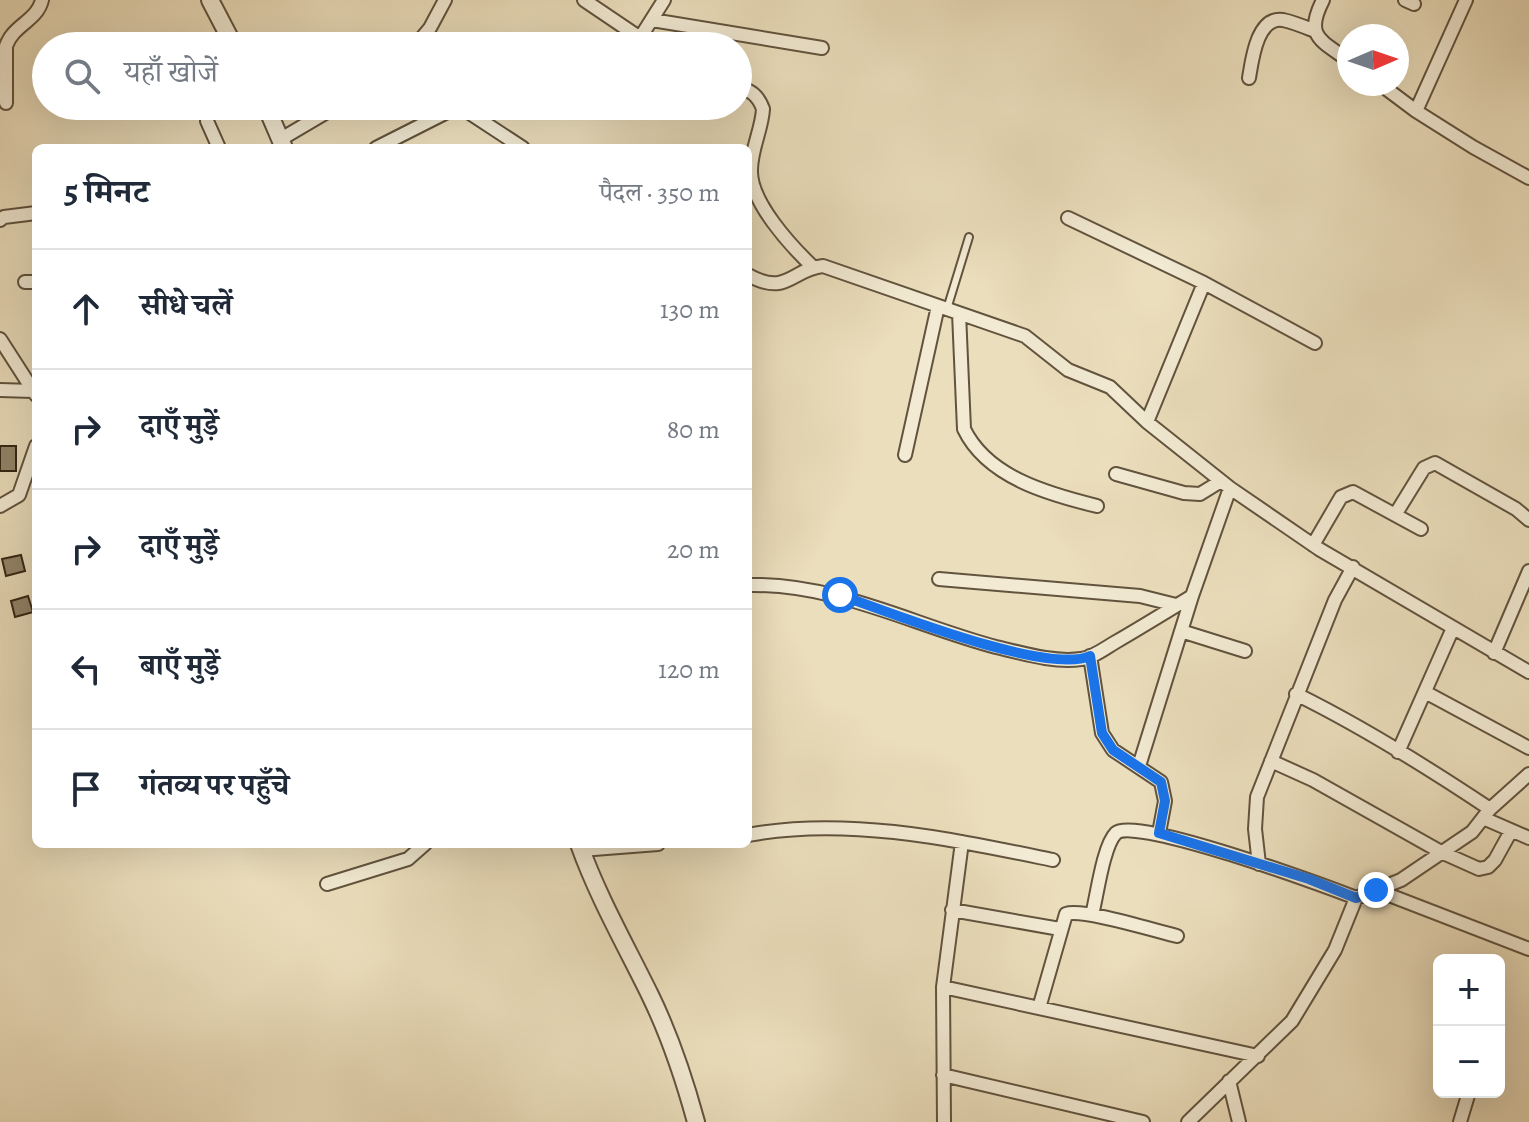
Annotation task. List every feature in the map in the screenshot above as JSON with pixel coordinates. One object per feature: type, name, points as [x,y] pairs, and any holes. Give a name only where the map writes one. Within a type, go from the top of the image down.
[{"type":"street","points":[[6,103],[6,46],[9,37],[38,11],[42,0]]},
{"type":"street","points":[[210,0],[227,32]]},
{"type":"street","points":[[427,32],[445,0]]},
{"type":"street","points":[[584,0],[602,6],[633,32]]},
{"type":"street","points":[[644,32],[664,0]]},
{"type":"street","points":[[1323,0],[1314,17],[1315,31],[1337,52]]},
{"type":"street","points":[[1416,111],[1466,0]]},
{"type":"street","points":[[652,20],[725,32]]},
{"type":"street","points":[[1249,78],[1257,44],[1267,25],[1274,20],[1315,31]]},
{"type":"street","points":[[752,36],[822,48]]},
{"type":"street","points":[[752,93],[763,109],[752,162]]},
{"type":"street","points":[[1396,96],[1473,147],[1529,178]]},
{"type":"street","points":[[207,120],[217,144]]},
{"type":"street","points":[[272,120],[282,144],[317,120]]},
{"type":"street","points":[[384,144],[431,120]]},
{"type":"street","points":[[480,120],[517,144]]},
{"type":"street","points":[[752,180],[754,189],[792,247],[813,267],[833,269],[1025,336],[1068,370],[1110,387],[1147,422],[1225,484],[1313,545],[1529,672]]},
{"type":"street","points":[[0,220],[32,214]]},
{"type":"street","points":[[1068,218],[1204,283],[1315,343]]},
{"type":"street","points":[[752,277],[778,284],[791,281],[813,267]]},
{"type":"street","points":[[1147,422],[1204,283]]},
{"type":"street","points":[[905,455],[948,309]]},
{"type":"street","points":[[948,309],[964,429],[971,444],[979,453],[1026,484],[1045,493],[1097,506]]},
{"type":"street","points":[[0,339],[32,390]]},
{"type":"street","points":[[0,390],[32,393]]},
{"type":"street","points":[[0,506],[19,495],[32,458]]},
{"type":"street","points":[[1395,515],[1424,468],[1435,463],[1516,509],[1529,520]]},
{"type":"street","points":[[1116,474],[1184,493],[1200,494],[1225,484]]},
{"type":"street","points":[[1139,766],[1225,484]]},
{"type":"street","points":[[1313,545],[1341,497],[1353,492],[1421,529]]},
{"type":"street","points":[[1259,864],[1255,808],[1296,694],[1335,600],[1353,567]]},
{"type":"street","points":[[1494,653],[1529,571]]},
{"type":"street","points":[[939,579],[1140,596],[1176,605]]},
{"type":"street","points":[[752,585],[777,585],[840,595],[963,638],[1059,660],[1090,656],[1152,623],[1192,596]]},
{"type":"street","points":[[1398,752],[1453,628]]},
{"type":"street","points":[[1181,631],[1245,651]]},
{"type":"street","points":[[1090,656],[1102,733],[1113,750],[1156,777],[1164,788],[1165,801],[1159,833]]},
{"type":"street","points":[[1425,692],[1529,748]]},
{"type":"street","points":[[1296,694],[1329,710],[1450,782],[1486,814],[1511,831],[1529,838]]},
{"type":"street","points":[[1271,761],[1313,780],[1441,852],[1484,870],[1495,860],[1511,831]]},
{"type":"street","points":[[1092,915],[1109,846],[1115,834],[1122,830],[1159,833],[1309,879],[1356,898],[1401,880],[1472,832],[1486,814],[1529,774]]},
{"type":"street","points":[[752,834],[805,827],[932,836],[1053,860]]},
{"type":"street","points":[[944,1122],[943,987],[962,842]]},
{"type":"street","points":[[327,884],[408,859],[420,848]]},
{"type":"street","points":[[580,848],[598,893],[670,1041],[696,1122]]},
{"type":"street","points":[[1376,890],[1529,949]]},
{"type":"street","points":[[1188,1122],[1292,1021],[1335,950],[1356,898]]},
{"type":"street","points":[[952,910],[1060,929]]},
{"type":"street","points":[[1039,1008],[1066,914],[1092,915],[1177,936]]},
{"type":"street","points":[[943,987],[1258,1056]]},
{"type":"street","points":[[943,1075],[1143,1122]]},
{"type":"street","points":[[1229,1081],[1239,1122]]},
{"type":"street","points":[[1460,1122],[1467,1098]]},
{"type":"lane","points":[[948,309],[969,237]]},
{"type":"building","points":[[0,446],[16,446],[16,471],[0,471]]},
{"type":"building","points":[[21,555],[25,571],[6,576],[2,559]]},
{"type":"building","points":[[28,596],[32,612],[15,617],[11,601]]},
{"type":"route","points":[[840,595],[963,638],[1019,653],[1059,660],[1090,656],[1102,733],[1108,744],[1156,777],[1164,788],[1165,801],[1159,833],[1309,879],[1356,898],[1376,890]]}]
